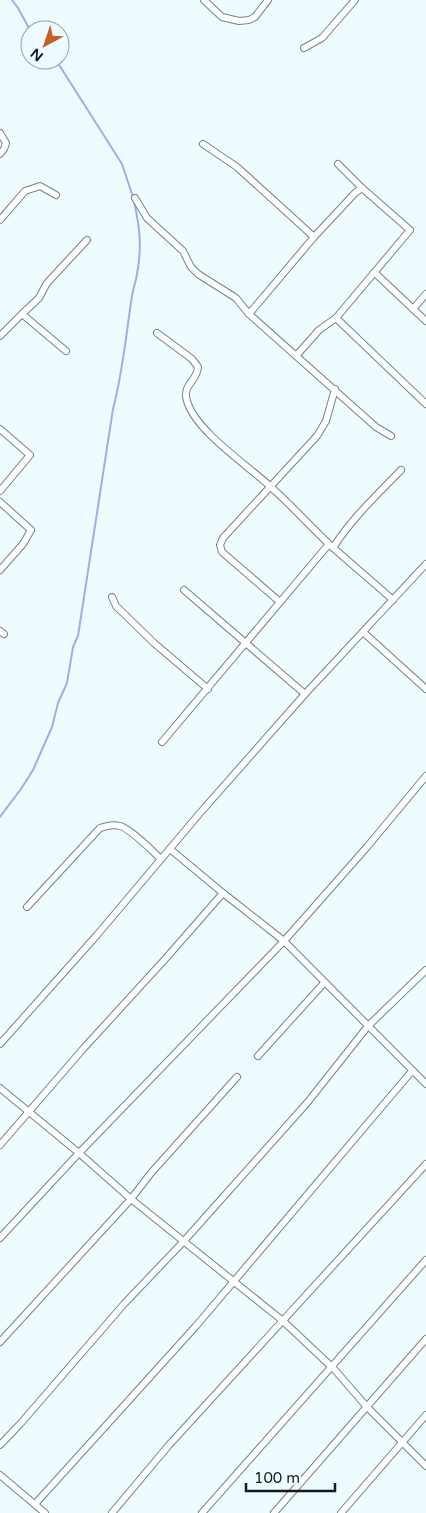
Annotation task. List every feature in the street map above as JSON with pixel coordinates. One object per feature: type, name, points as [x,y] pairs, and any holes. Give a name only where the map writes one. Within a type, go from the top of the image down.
[{"type":"street","points":[[204,0],[222,17],[239,21],[255,17],[268,0]]},
{"type":"street","points":[[304,48],[322,38],[355,0]]},
{"type":"street","points":[[0,133],[6,143],[0,154]]},
{"type":"street","points":[[203,144],[237,167],[314,237]]},
{"type":"street","points":[[296,356],[320,330],[336,318],[410,230],[338,164]]},
{"type":"street","points":[[0,220],[25,191],[40,186],[56,195]]},
{"type":"street","points":[[250,314],[314,237],[355,193],[362,188]]},
{"type":"street","points":[[135,198],[147,218],[183,251],[191,267],[198,274],[236,298],[250,314],[334,390],[376,427],[391,436]]},
{"type":"street","points":[[0,336],[38,298],[47,283],[87,240]]},
{"type":"street","points":[[375,273],[426,321]]},
{"type":"street","points":[[413,309],[426,294]]},
{"type":"street","points":[[22,314],[66,351]]},
{"type":"street","points":[[336,318],[426,404]]},
{"type":"street","points":[[157,333],[192,359],[198,367],[197,374],[187,387],[186,393],[187,403],[198,421],[216,440],[271,487],[331,546],[393,600]]},
{"type":"street","points":[[280,602],[222,552],[220,545],[223,538],[318,436],[326,420],[334,390]]},
{"type":"street","points":[[0,429],[30,455],[0,491]]},
{"type":"street","points":[[162,742],[280,602],[401,470]]},
{"type":"street","points":[[0,502],[31,530],[23,544],[0,570]]},
{"type":"street","points":[[0,1044],[97,936],[161,858],[305,694],[426,564]]},
{"type":"street","points":[[184,590],[305,694]]},
{"type":"street","points":[[112,598],[116,606],[154,643],[208,689]]},
{"type":"street","points":[[363,632],[426,689]]},
{"type":"street","points":[[0,1238],[79,1153],[284,941],[367,847],[426,776]]},
{"type":"street","points":[[27,907],[100,828],[110,825],[120,826],[161,858]]},
{"type":"street","points":[[170,849],[284,941],[426,1084]]},
{"type":"street","points":[[0,1145],[223,893]]},
{"type":"street","points":[[0,1445],[124,1304],[184,1241],[307,1103],[368,1026],[426,970]]},
{"type":"street","points":[[258,1056],[324,983]]},
{"type":"street","points":[[35,1504],[196,1326],[412,1071]]},
{"type":"street","points":[[0,1342],[131,1199],[157,1165],[237,1077]]},
{"type":"street","points":[[0,1088],[131,1199],[283,1321],[332,1368],[367,1407],[426,1466]]},
{"type":"street","points":[[112,1513],[169,1445],[426,1164]]},
{"type":"street","points":[[202,1513],[426,1260]]},
{"type":"street","points":[[274,1513],[426,1339]]},
{"type":"street","points":[[341,1513],[426,1415]]},
{"type":"street","points":[[0,1475],[45,1513]]},
{"type":"waterway","points":[[12,0],[25,20]]},
{"type":"waterway","points":[[62,70],[122,164],[133,197]]},
{"type":"waterway","points":[[0,817],[33,770],[52,727],[58,703],[67,683],[73,647],[78,636],[113,409],[139,264],[140,238],[134,202]]}]
